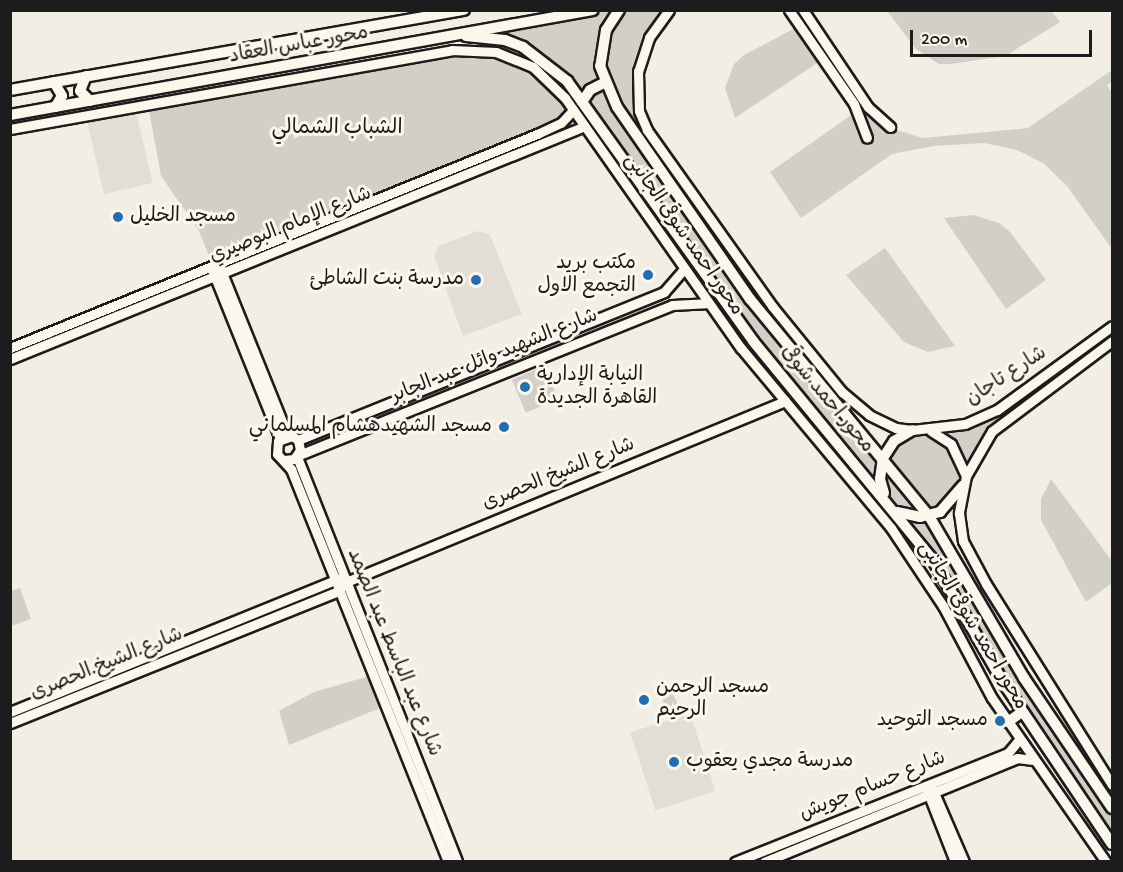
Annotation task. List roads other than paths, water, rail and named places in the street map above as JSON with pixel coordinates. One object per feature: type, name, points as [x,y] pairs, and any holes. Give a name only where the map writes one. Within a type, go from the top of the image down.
[{"type":"main road","name":"محور عباس العقاد","points":[[10,90],[464,10]]},
{"type":"main road","name":"محور عباس العقاد","points":[[10,115],[466,36],[592,10]]},
{"type":"main road","name":"محور احمد شوقى","points":[[619,10],[602,43],[600,66],[604,83],[777,334],[883,458],[929,516],[1030,687],[1113,808]]},
{"type":"main road","name":"محور احمد شوقى","points":[[466,36],[504,40],[540,57],[567,81],[677,238],[753,341],[897,512],[933,560],[1022,712],[1113,844]]},
{"type":"main road","points":[[86,76],[80,91],[90,101]]},
{"type":"main road","points":[[54,82],[63,96],[55,107]]},
{"type":"main road","points":[[582,102],[590,90],[604,83]]},
{"type":"main road","points":[[668,245],[677,238]]},
{"type":"main road","points":[[886,499],[880,479],[883,458],[894,441],[912,430]]},
{"type":"main road","points":[[897,512],[929,516],[949,505],[965,481]]},
{"type":"main road","points":[[1008,722],[1022,712]]},
{"type":"street","name":"محور احمد شوقى الجانبى","points":[[669,10],[644,48],[637,91],[639,111],[647,130],[684,196],[842,392],[882,422],[912,430]]},
{"type":"street","points":[[789,10],[854,104],[867,138]]},
{"type":"street","points":[[803,10],[868,107],[890,127]]},
{"type":"street","name":"محور احمد شوقى الجانبى","points":[[10,129],[452,50],[507,55],[545,76],[585,126],[706,303],[891,528],[943,606],[1019,740],[1106,861]]},
{"type":"street","name":"شارع الإمام البوصيري","points":[[10,358],[537,134],[561,123],[573,110]]},
{"type":"street","name":"شارع الإمام البوصيري","points":[[10,348],[585,126]]},
{"type":"street","name":"شارع الشهيد وائل عبد الجابر","points":[[298,440],[632,307],[673,286],[684,269]]},
{"type":"street","points":[[216,270],[284,437]]},
{"type":"street","name":"شارع الشهيد وائل عبد الجابر","points":[[298,456],[672,305],[706,303]]},
{"type":"street","points":[[632,307],[637,320]]},
{"type":"street","name":"شارع تاجان","points":[[912,430],[931,431],[974,421],[1012,399],[1113,326]]},
{"type":"street","name":"شارع تاجان","points":[[960,498],[965,481],[992,431],[1019,408],[1113,341]]},
{"type":"street","points":[[1012,399],[1019,408]]},
{"type":"street","name":"شارع الشيخ الحصرى","points":[[10,723],[338,591],[346,582],[785,401]]},
{"type":"street","points":[[356,417],[361,430]]},
{"type":"street","points":[[931,431],[951,444],[965,481]]},
{"type":"street","points":[[284,437],[298,440],[298,456],[284,460],[276,450],[284,437]]},
{"type":"street","name":"شارع عبد الباسط عبد الصمد","points":[[298,456],[458,861]]},
{"type":"street","name":"شارع عبد الباسط عبد الصمد","points":[[284,460],[291,469],[448,861]]},
{"type":"street","name":"محور احمد شوقى الجانبى","points":[[960,498],[960,527],[969,554],[1026,653],[1113,785]]},
{"type":"street","points":[[334,580],[346,582]]},
{"type":"street","name":"شارع الشيخ الحصرى","points":[[10,712],[334,580]]},
{"type":"street","name":"شارع حسام جويش","points":[[764,861],[930,790],[1012,751],[1019,740]]},
{"type":"street","name":"شارع حسام جويش","points":[[735,861],[1017,758],[1034,760]]},
{"type":"street","points":[[930,790],[955,861]]},
{"type":"street","points":[[930,790],[964,861]]},
{"type":"place","name":"مسجد الخليل","points":[[118,217]]},
{"type":"place","name":"مكتب بريد التجمع الاول","points":[[648,275]]},
{"type":"place","name":"مدرسة بنت الشاطئ","points":[[476,280]]},
{"type":"place","name":"النيابة الإدارية القاهرة الجديدة","points":[[525,387]]},
{"type":"place","name":"مسجد الشهيدهشام المسلماني","points":[[504,427]]},
{"type":"place","name":"مسجد الرحمن الرحيم","points":[[644,700]]},
{"type":"place","name":"مسجد التوحيد","points":[[1000,721]]},
{"type":"place","name":"مدرسة مجدي يعقوب","points":[[674,762]]},
{"type":"district","name":"الشباب الشمالي","points":[[337,130]]}]
